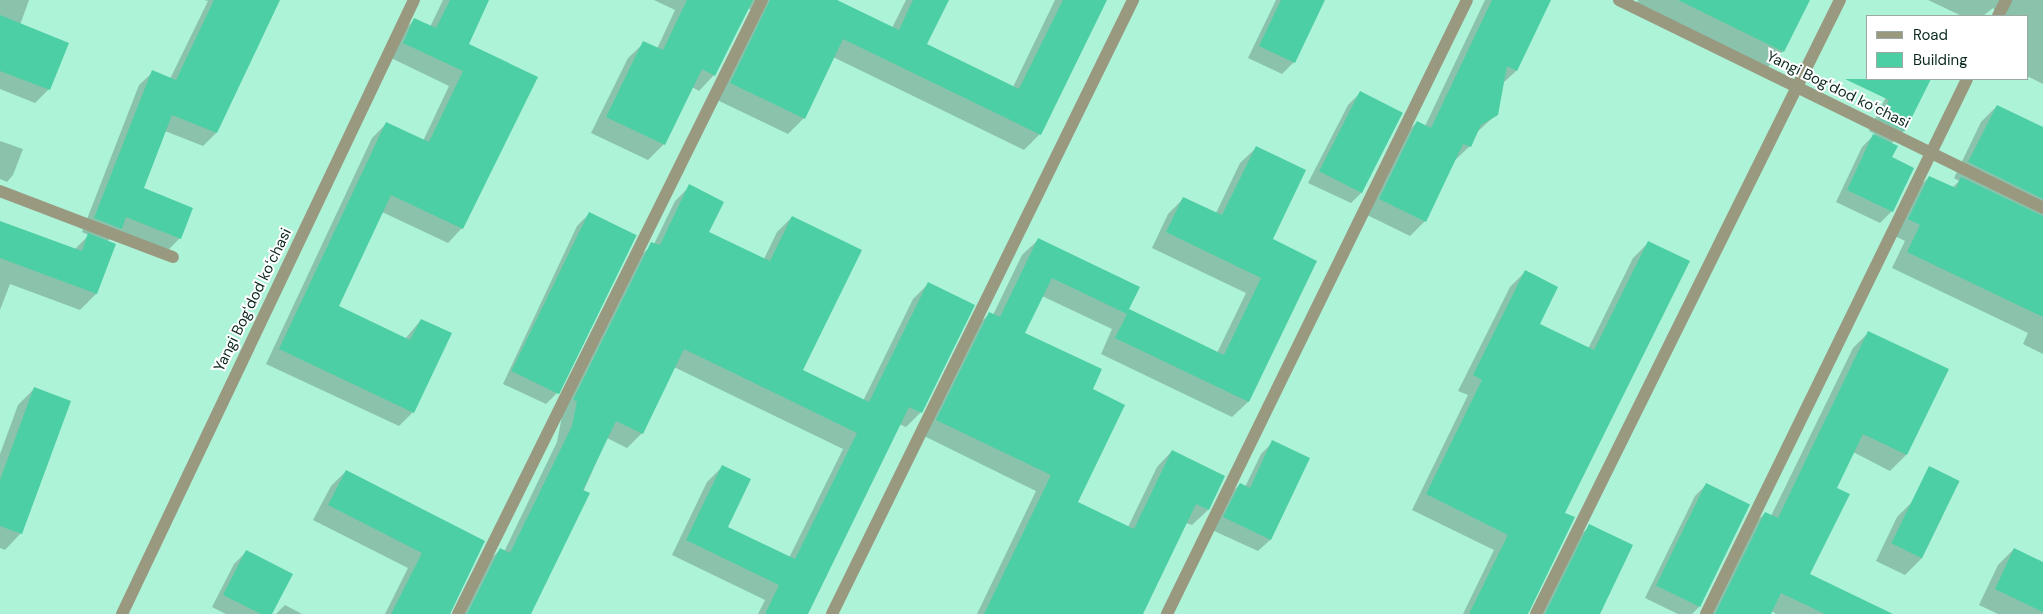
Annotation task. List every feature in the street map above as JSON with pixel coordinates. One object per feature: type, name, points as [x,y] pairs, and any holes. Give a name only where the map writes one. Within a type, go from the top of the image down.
[{"type":"street","name":"Yangi Bogʻdod koʻchasi","points":[[122,614],[414,0]]},
{"type":"street","points":[[458,614],[762,0]]},
{"type":"street","points":[[832,614],[1133,0]]},
{"type":"street","points":[[1167,614],[1467,0]]},
{"type":"street","name":"Yangi Bogʻdod koʻchasi","points":[[1618,0],[2043,208]]},
{"type":"street","points":[[1536,614],[1840,0]]},
{"type":"street","points":[[1998,15],[2006,0]]},
{"type":"street","points":[[1706,614],[1966,80]]},
{"type":"street","points":[[0,191],[173,257]]},
{"type":"building","points":[[214,0],[280,0],[217,133],[172,115],[144,188],[193,208],[181,239],[126,217],[122,229],[94,218],[152,70],[176,80]]},
{"type":"building","points":[[450,0],[489,0],[469,44],[538,77],[463,229],[391,195],[339,306],[410,340],[421,319],[452,333],[414,413],[279,349],[386,122],[429,142],[463,71],[403,43],[414,18],[436,28]]},
{"type":"building","points":[[687,0],[753,0],[715,76],[702,69],[665,145],[606,117],[643,41],[663,50]]},
{"type":"building","points":[[770,0],[837,0],[899,30],[913,0],[949,0],[927,44],[1019,89],[1063,0],[1107,0],[1041,135],[843,39],[805,119],[730,83]]},
{"type":"building","points":[[1281,0],[1325,0],[1295,63],[1259,46]]},
{"type":"building","points":[[1492,0],[1551,0],[1517,71],[1507,66],[1498,115],[1481,125],[1471,147],[1463,144],[1426,222],[1379,199],[1417,121],[1431,128]]},
{"type":"building","points":[[1678,0],[1810,0],[1784,52]]},
{"type":"building","points":[[0,15],[69,43],[50,90],[0,71]]},
{"type":"building","points":[[1845,79],[1930,80],[1905,131],[1880,119],[1889,100]]},
{"type":"building","points":[[1360,91],[1403,113],[1362,193],[1319,171]]},
{"type":"building","points":[[1997,105],[2043,127],[2043,199],[1968,162]]},
{"type":"building","points":[[1873,134],[1898,146],[1892,157],[1914,168],[1893,212],[1847,190]]},
{"type":"building","points":[[1256,146],[1306,170],[1273,239],[1317,261],[1249,402],[1115,338],[1127,314],[1052,278],[1025,333],[1102,369],[1093,389],[1125,405],[1078,502],[1134,529],[1172,450],[1225,476],[1209,510],[1196,504],[1143,614],[984,614],[1051,475],[936,420],[989,312],[1000,317],[1038,238],[1140,287],[1129,309],[1224,355],[1261,278],[1166,232],[1183,197],[1222,215]]},
{"type":"building","points":[[1929,176],[1956,188],[1961,177],[2043,216],[2043,317],[1907,252],[1920,225],[1908,219]]},
{"type":"building","points":[[689,184],[724,202],[709,232],[770,261],[792,216],[862,250],[803,370],[869,402],[928,282],[975,305],[922,413],[909,407],[808,614],[765,614],[779,585],[686,540],[722,465],[751,479],[728,527],[795,559],[857,433],[684,349],[643,434],[616,421],[583,490],[590,493],[531,614],[467,614],[500,548],[510,553],[572,426],[577,401],[573,400],[651,242],[660,245]]},
{"type":"building","points":[[589,212],[637,235],[559,394],[511,371]]},
{"type":"building","points":[[0,221],[82,251],[88,233],[116,244],[97,294],[0,258]]},
{"type":"building","points":[[1648,241],[1690,261],[1565,513],[1575,517],[1528,614],[1469,614],[1508,535],[1426,494],[1482,380],[1473,375],[1525,270],[1558,287],[1540,324],[1594,350]]},
{"type":"building","points":[[1868,331],[1949,369],[1907,455],[1863,434],[1837,488],[1850,494],[1810,574],[1893,614],[1825,614],[1781,593],[1771,614],[1715,614],[1765,512],[1778,518]]},
{"type":"building","points":[[34,387],[71,401],[22,534],[0,526],[0,480]]},
{"type":"building","points":[[1272,440],[1310,458],[1271,540],[1223,517],[1240,483],[1250,488]]},
{"type":"building","points":[[1929,466],[1960,481],[1922,558],[1891,543]]},
{"type":"building","points":[[346,470],[485,541],[450,614],[391,614],[422,553],[328,505]]},
{"type":"building","points":[[1706,483],[1750,504],[1700,607],[1656,585]]},
{"type":"building","points":[[1589,524],[1633,545],[1600,614],[1545,614]]},
{"type":"building","points":[[2014,548],[2043,562],[2043,612],[1995,589]]},
{"type":"building","points":[[246,550],[293,574],[272,614],[261,614],[223,595]]}]
